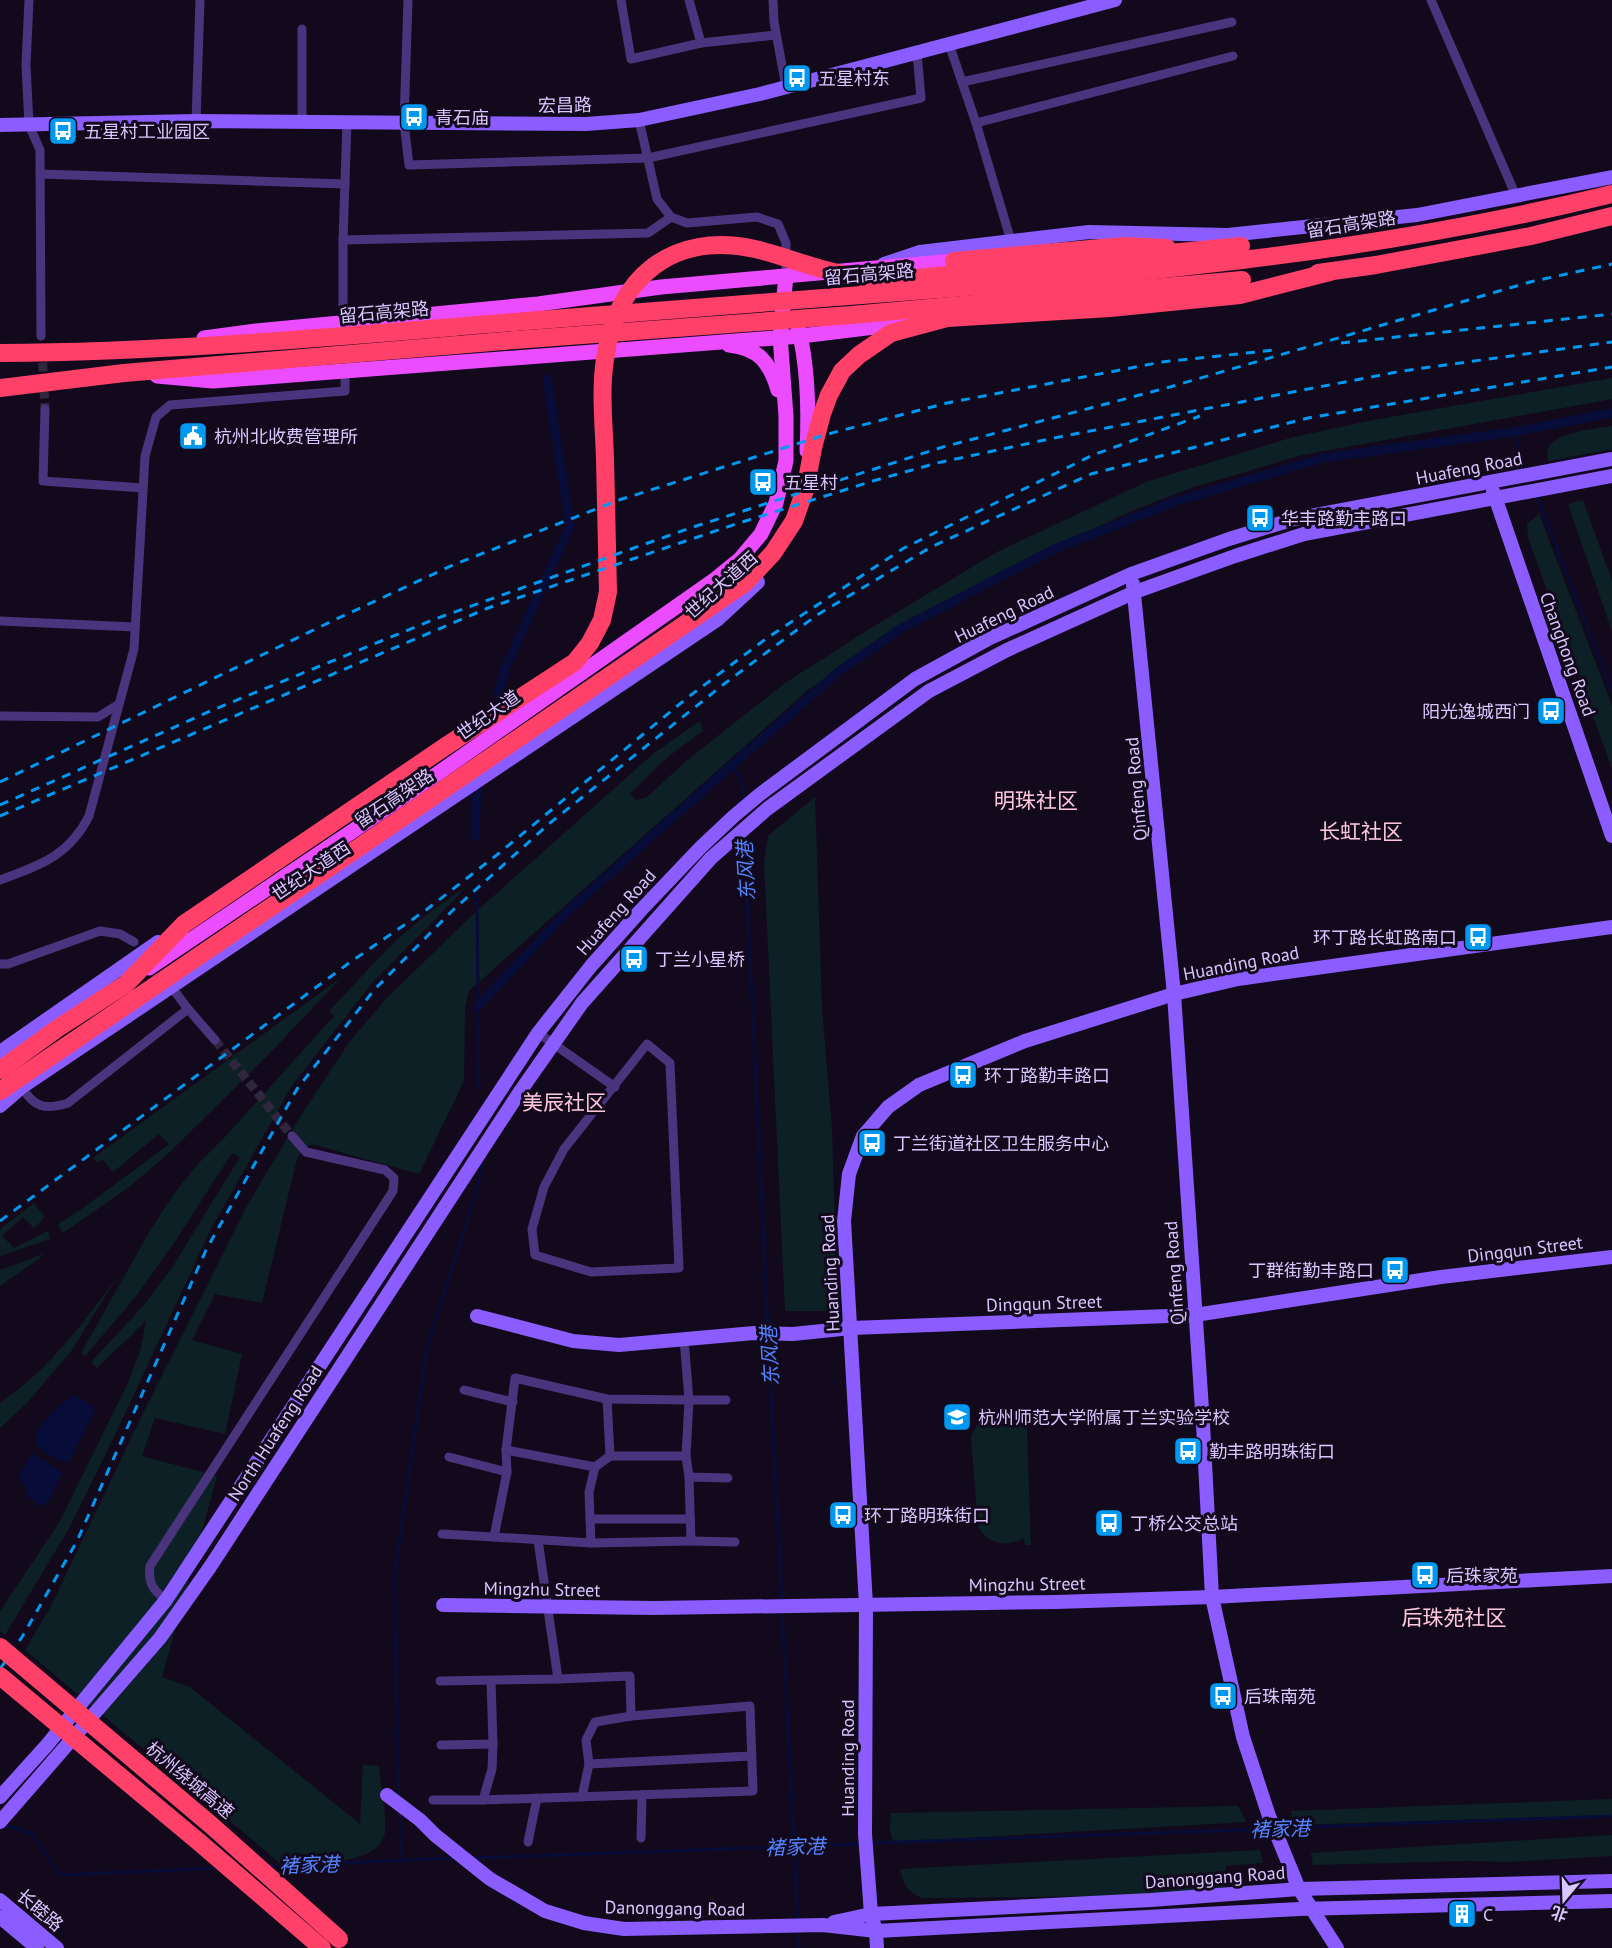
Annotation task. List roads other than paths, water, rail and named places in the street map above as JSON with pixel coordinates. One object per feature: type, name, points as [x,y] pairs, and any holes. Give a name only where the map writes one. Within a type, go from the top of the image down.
[{"type":"highway","name":"留石高架路","points":[[0,388],[514,331],[1082,278],[1241,253],[1357,244],[1523,216],[1612,194]]},
{"type":"highway","name":"留石高架路","points":[[0,353],[123,350],[347,336],[514,331],[851,315],[1330,272],[1520,238],[1612,216]]},
{"type":"highway","points":[[0,1070],[58,1028],[126,984],[184,924],[446,746],[575,662],[590,644],[602,620],[608,592],[604,360],[621,305],[634,285],[658,262],[688,249],[730,245],[755,249],[846,275],[875,279],[907,279],[1201,250]]},
{"type":"highway","points":[[954,261],[1124,246],[1241,253]]},
{"type":"highway","name":"留石高架路","points":[[0,1091],[744,583],[773,553],[794,521],[805,490],[813,448],[829,394],[843,371],[859,355],[891,333],[947,318],[1110,308],[1240,295],[1330,272]]},
{"type":"highway","points":[[0,1104],[22,1088]]},
{"type":"highway","name":"杭州绕城高速","points":[[0,1647],[211,1825],[344,1943]]},
{"type":"highway","points":[[0,1676],[190,1834],[322,1948]]},
{"type":"main road","name":"宏昌路","points":[[0,125],[196,121],[586,124],[639,120],[786,87],[1115,0]]},
{"type":"main road","points":[[872,267],[920,252],[1089,232],[1228,235],[1417,215],[1612,177]]},
{"type":"main road","points":[[123,350],[256,331],[457,313],[661,287],[954,261]]},
{"type":"main road","points":[[786,276],[801,336],[808,418],[805,490]]},
{"type":"main road","points":[[786,276],[780,336],[786,416]]},
{"type":"main road","points":[[124,373],[213,381],[801,336],[947,318]]},
{"type":"main road","points":[[701,343],[737,346],[754,352],[766,362],[773,372],[786,416]]},
{"type":"main road","name":"世纪大道","points":[[126,984],[428,781],[740,560],[760,534],[777,503],[786,461],[786,416]]},
{"type":"main road","name":"Huafeng Road","points":[[538,1033],[591,966],[641,910],[734,816],[915,679],[988,639],[1131,574],[1229,539],[1294,519],[1612,459]]},
{"type":"main road","name":"Huafeng Road","points":[[553,1044],[582,1003],[711,858],[767,808],[929,691],[1007,650],[1135,592],[1234,555],[1304,534],[1612,476]]},
{"type":"main road","name":"Changhong Road","points":[[1490,483],[1612,836]]},
{"type":"main road","name":"世纪大道西","points":[[22,1088],[717,620],[778,560],[794,521]]},
{"type":"main road","name":"Qinfeng Road","points":[[1131,574],[1135,592],[1174,994],[1212,1597],[1243,1737],[1269,1816],[1299,1889],[1337,1948]]},
{"type":"main road","points":[[222,898],[273,884]]},
{"type":"main road","points":[[0,1052],[184,924]]},
{"type":"main road","name":"Huanding Road","points":[[877,1948],[876,1931],[871,1914],[865,1834],[866,1605],[843,1221],[849,1174],[863,1136],[888,1107],[919,1085],[1025,1041],[1174,994],[1238,979],[1612,927]]},
{"type":"main road","name":"North Huafeng Road","points":[[0,1797],[47,1745],[166,1600],[538,1033]]},
{"type":"main road","name":"North Huafeng Road","points":[[4,1818],[160,1638],[210,1567],[493,1132],[553,1044]]},
{"type":"main road","name":"Dingqun Street","points":[[477,1316],[573,1341],[619,1345],[754,1333],[793,1334],[850,1328],[1195,1315],[1441,1277],[1612,1257]]},
{"type":"main road","name":"Mingzhu Street","points":[[443,1605],[798,1607],[1212,1597],[1612,1576]]},
{"type":"main road","name":"Danonggang Road","points":[[389,1796],[490,1879],[546,1911],[584,1923],[624,1929],[823,1925],[876,1931],[1310,1909],[1612,1901]]},
{"type":"main road","name":"Danonggang Road","points":[[823,1925],[871,1914],[1151,1900],[1299,1889],[1612,1881]]},
{"type":"main road","name":"长睦路","points":[[0,1900],[57,1948]]},
{"type":"main road","name":"长睦路","points":[[0,1917],[37,1948]]},
{"type":"street","points":[[29,0],[26,65],[29,125],[40,150],[41,336]]},
{"type":"street","points":[[196,121],[200,0]]},
{"type":"street","points":[[408,0],[404,123],[408,165],[648,158],[921,98],[917,53]]},
{"type":"street","points":[[621,0],[631,59],[701,43],[776,35]]},
{"type":"street","points":[[689,0],[701,43]]},
{"type":"street","points":[[773,0],[776,35],[786,87]]},
{"type":"street","points":[[1431,0],[1516,196]]},
{"type":"street","points":[[962,82],[1232,22]]},
{"type":"street","points":[[302,29],[302,122]]},
{"type":"street","points":[[949,44],[976,123],[1011,241]]},
{"type":"street","points":[[976,123],[1233,56]]},
{"type":"street","points":[[639,120],[657,199],[671,217],[687,223],[757,218],[778,224],[786,243],[786,276]]},
{"type":"street","points":[[344,306],[343,240],[347,122]]},
{"type":"street","points":[[40,174],[345,184]]},
{"type":"street","points":[[343,240],[648,232],[671,217]]},
{"type":"street","points":[[0,880],[63,852],[80,834],[89,816],[134,649],[145,456],[156,417],[170,405],[345,391],[345,379]]},
{"type":"street","points":[[45,409],[43,481],[143,488]]},
{"type":"street","points":[[0,621],[135,627]]},
{"type":"street","points":[[0,716],[98,717],[119,704]]},
{"type":"street","points":[[0,964],[8,964],[100,931],[120,934],[134,942]]},
{"type":"street","points":[[176,993],[215,1040]]},
{"type":"street","points":[[22,1088],[29,1100],[40,1106],[54,1107],[68,1103],[188,1010]]},
{"type":"street","points":[[538,1033],[615,1087]]},
{"type":"street","points":[[647,1044],[670,1063],[679,1268],[591,1272],[535,1255],[532,1229],[544,1187],[564,1149],[615,1087],[647,1044]]},
{"type":"street","points":[[166,1600],[153,1590],[149,1578],[150,1566],[393,1191],[394,1178],[385,1170],[306,1152],[292,1136]]},
{"type":"street","points":[[684,1339],[689,1400],[686,1456],[691,1541]]},
{"type":"street","points":[[494,1538],[507,1472],[506,1450],[515,1378],[608,1399],[726,1400]]},
{"type":"street","points":[[464,1390],[513,1402]]},
{"type":"street","points":[[608,1399],[610,1456]]},
{"type":"street","points":[[506,1450],[595,1467]]},
{"type":"street","points":[[591,1543],[589,1492],[595,1467],[610,1456],[686,1456]]},
{"type":"street","points":[[449,1457],[507,1472]]},
{"type":"street","points":[[689,1477],[728,1478]]},
{"type":"street","points":[[590,1520],[690,1519]]},
{"type":"street","points":[[442,1534],[591,1543],[735,1542]]},
{"type":"street","points":[[538,1540],[558,1679]]},
{"type":"street","points":[[440,1681],[630,1676],[631,1716]]},
{"type":"street","points":[[483,1800],[492,1769],[491,1681]]},
{"type":"street","points":[[434,1800],[483,1800],[537,1798],[582,1797],[642,1795],[753,1791],[750,1706],[631,1716],[595,1722],[586,1740],[589,1764],[582,1797]]},
{"type":"street","points":[[441,1745],[493,1744]]},
{"type":"street","points":[[589,1764],[751,1756]]},
{"type":"street","points":[[641,1838],[642,1795]]},
{"type":"street","points":[[528,1842],[537,1798]]},
{"type":"waterway","points":[[498,696],[505,669],[570,526],[547,379]]},
{"type":"waterway","points":[[477,1007],[566,913],[654,834],[838,672],[900,629],[1052,550],[1174,502],[1323,458],[1513,432],[1612,413]]},
{"type":"waterway","points":[[1513,432],[1527,471]]},
{"type":"waterway","points":[[1536,494],[1612,691]]},
{"type":"waterway","name":"东风港","points":[[732,767],[742,781],[743,801]]},
{"type":"waterway","points":[[475,836],[477,788]]},
{"type":"waterway","name":"东风港","points":[[744,835],[768,1329]]},
{"type":"waterway","points":[[477,895],[479,1089]]},
{"type":"waterway","points":[[399,1798],[394,1579],[427,1347],[477,1190],[482,1164]]},
{"type":"waterway","name":"东风港","points":[[768,1338],[782,1601]]},
{"type":"waterway","name":"东风港","points":[[782,1611],[798,1922]]},
{"type":"waterway","points":[[400,1811],[401,1860]]},
{"type":"waterway","name":"褚家港","points":[[1278,1828],[1612,1816]]},
{"type":"waterway","name":"褚家港","points":[[3,1825],[31,1833],[60,1875],[219,1868]]},
{"type":"waterway","name":"褚家港","points":[[870,1843],[1268,1829]]},
{"type":"waterway","name":"褚家港","points":[[472,1858],[861,1844]]},
{"type":"waterway","name":"褚家港","points":[[268,1866],[456,1858]]},
{"type":"waterway","name":"东风港","points":[[798,1928],[799,1948]]},
{"type":"tunnel","points":[[42,349],[45,409]]},
{"type":"tunnel","points":[[215,1040],[292,1136]]},
{"type":"railway","points":[[0,805],[215,709],[435,619],[690,528],[943,447],[1170,387],[1530,282],[1612,264]]},
{"type":"railway","points":[[1341,343],[1612,314]]},
{"type":"railway","points":[[0,816],[488,608],[736,524],[873,481],[937,463],[1054,438],[1402,371],[1612,342]]},
{"type":"railway","points":[[0,782],[453,565],[619,500],[828,434],[947,403],[1162,362],[1275,350]]},
{"type":"railway","points":[[0,1669],[22,1637],[77,1541],[206,1250],[297,1089],[374,990],[452,911],[550,823],[724,684],[817,615],[931,547],[1091,474],[1308,418],[1612,367]]},
{"type":"railway","points":[[0,1221],[349,963],[426,910],[498,854],[687,698],[767,638],[904,548],[1093,455],[1200,416]]},
{"type":"place","name":"五星村东","points":[[797,78]]},
{"type":"place","name":"青石庙","points":[[414,117]]},
{"type":"place","name":"五星村工业园区","points":[[63,131]]},
{"type":"place","name":"杭州北收费管理所","points":[[193,436]]},
{"type":"place","name":"五星村","points":[[763,482]]},
{"type":"place","name":"华丰路勤丰路口","points":[[1260,518]]},
{"type":"place","name":"阳光逸城西门","points":[[1551,711]]},
{"type":"place","name":"环丁路长虹路南口","points":[[1478,937]]},
{"type":"place","name":"丁兰小星桥","points":[[634,959]]},
{"type":"place","name":"环丁路勤丰路口","points":[[963,1075]]},
{"type":"place","name":"丁兰街道社区卫生服务中心","points":[[872,1143]]},
{"type":"place","name":"丁群街勤丰路口","points":[[1395,1270]]},
{"type":"place","name":"杭州师范大学附属丁兰实验学校","points":[[957,1417]]},
{"type":"place","name":"勤丰路明珠街口","points":[[1188,1451]]},
{"type":"place","name":"环丁路明珠街口","points":[[843,1515]]},
{"type":"place","name":"丁桥公交总站","points":[[1109,1523]]},
{"type":"place","name":"后珠家苑","points":[[1425,1575]]},
{"type":"place","name":"后珠南苑","points":[[1223,1696]]},
{"type":"place","name":"C","points":[[1462,1914]]},
{"type":"district","name":"明珠社区","points":[[1036,800]]},
{"type":"district","name":"长虹社区","points":[[1361,831]]},
{"type":"district","name":"美辰社区","points":[[564,1102]]},
{"type":"district","name":"后珠苑社区","points":[[1454,1617]]}]
